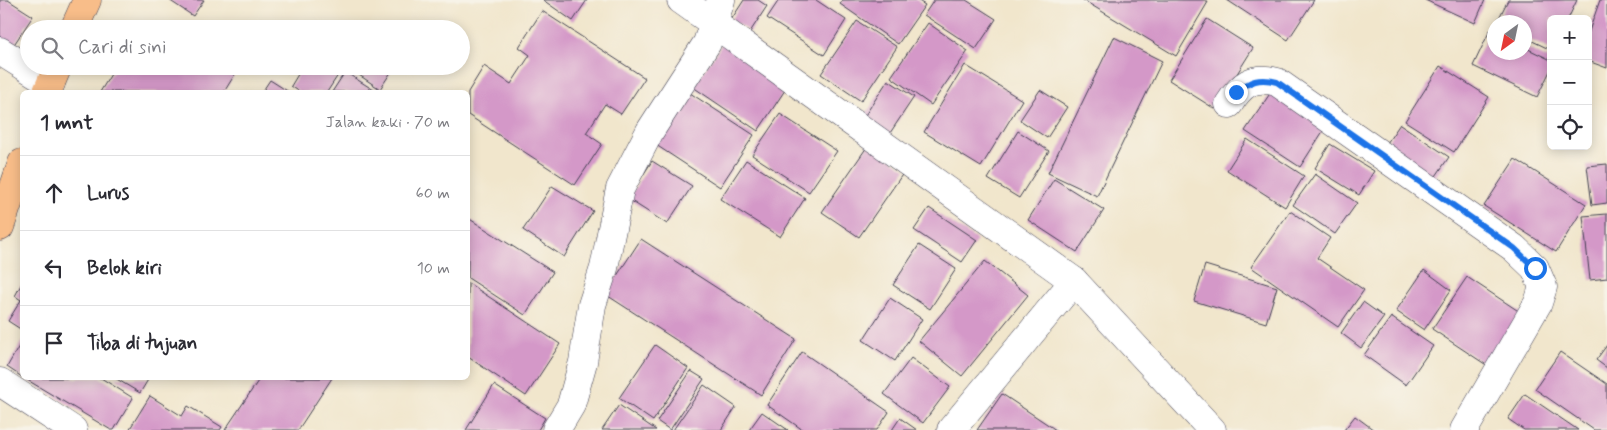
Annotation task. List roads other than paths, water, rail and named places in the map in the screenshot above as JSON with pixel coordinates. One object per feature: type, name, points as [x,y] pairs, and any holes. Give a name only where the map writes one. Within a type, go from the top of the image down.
[{"type":"main road","points":[[78,20],[87,0]]},
{"type":"main road","points":[[0,228],[20,169]]},
{"type":"street","points":[[681,0],[716,11],[1074,280],[1212,430]]},
{"type":"street","points":[[556,430],[571,405],[583,362],[592,305],[604,268],[620,189],[650,131],[706,42],[716,11]]},
{"type":"street","points":[[0,51],[20,63]]},
{"type":"street","points":[[1228,104],[1236,92],[1254,80],[1264,78],[1277,82],[1514,248],[1535,268],[1543,287],[1538,303],[1464,430]]},
{"type":"street","points":[[951,430],[1074,280]]},
{"type":"street","points":[[0,382],[73,430]]}]
